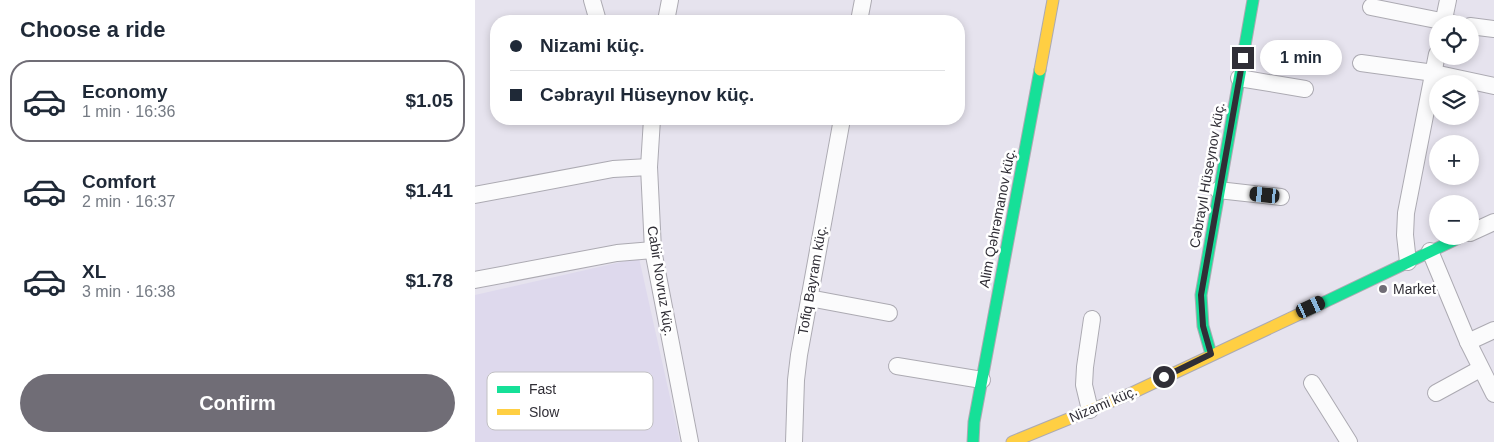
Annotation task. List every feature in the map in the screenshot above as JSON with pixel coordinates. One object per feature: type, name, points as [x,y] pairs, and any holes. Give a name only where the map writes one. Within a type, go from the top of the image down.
[{"type":"street","points":[[592,0],[596,15]]},
{"type":"street","points":[[667,15],[670,0]]},
{"type":"street","points":[[860,15],[863,0]]},
{"type":"street","name":"Alim Qəhrəmanov küç.","points":[[973,442],[974,422],[1053,0]]},
{"type":"street","name":"Cəbrayıl Hüseynov küç.","points":[[1211,354],[1203,326],[1201,295],[1253,0]]},
{"type":"street","points":[[1448,0],[1448,15]]},
{"type":"street","points":[[1371,7],[1429,19]]},
{"type":"street","points":[[1479,27],[1494,29]]},
{"type":"street","points":[[1361,63],[1434,73],[1494,86]]},
{"type":"street","points":[[1408,262],[1405,236],[1406,213],[1435,65]]},
{"type":"street","points":[[1239,78],[1305,89]]},
{"type":"street","name":"Cabir Novruz küç.","points":[[652,125],[649,167],[653,250],[690,442]]},
{"type":"street","name":"Tofiq Bayram küç.","points":[[794,442],[796,380],[840,125]]},
{"type":"street","points":[[475,195],[613,169],[649,167]]},
{"type":"street","points":[[1218,190],[1281,197]]},
{"type":"street","points":[[1479,229],[1494,222]]},
{"type":"street","name":"Nizami küç.","points":[[1014,442],[1132,392],[1443,245]]},
{"type":"street","points":[[475,280],[617,253],[653,250]]},
{"type":"street","points":[[1430,251],[1480,369],[1494,394]]},
{"type":"street","points":[[809,298],[889,313]]},
{"type":"street","points":[[1090,410],[1084,385],[1092,319]]},
{"type":"street","points":[[1468,342],[1494,330]]},
{"type":"street","points":[[897,366],[982,380]]},
{"type":"street","points":[[1436,394],[1480,369]]},
{"type":"street","points":[[1311,383],[1349,442]]},
{"type":"shaded area","points":[[639,258],[680,442],[475,442],[475,295]]},
{"type":"traffic: fast","points":[[1211,354],[1203,326],[1201,295],[1253,0]]},
{"type":"traffic: fast","points":[[973,442],[974,422],[1040,70]]},
{"type":"traffic: fast","points":[[1308,310],[1444,245]]},
{"type":"traffic: slow","points":[[1040,70],[1053,0]]},
{"type":"traffic: slow","points":[[1012,442],[1132,393],[1308,310]]},
{"type":"place","name":"Market","points":[[1383,289]]},
{"type":"route","points":[[1164,377],[1211,354],[1203,326],[1201,295],[1218,190],[1243,58]]}]
